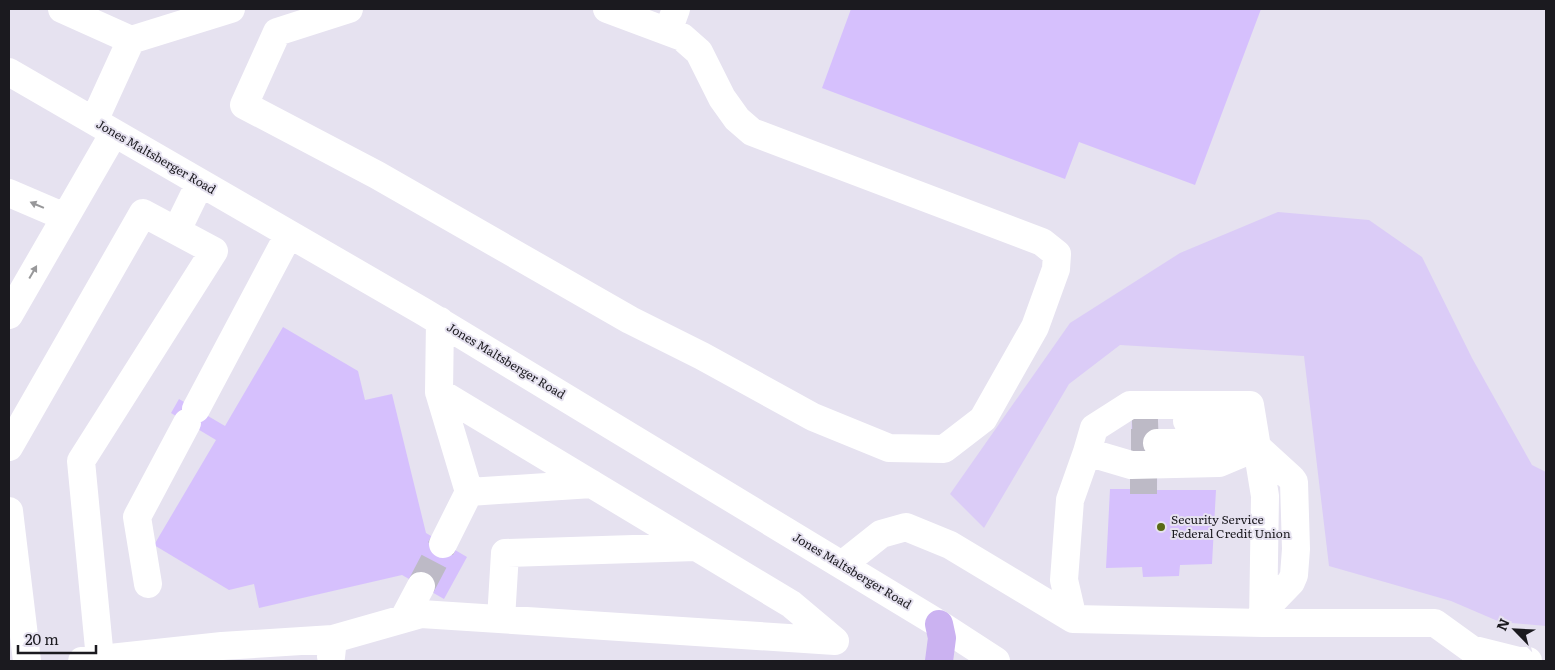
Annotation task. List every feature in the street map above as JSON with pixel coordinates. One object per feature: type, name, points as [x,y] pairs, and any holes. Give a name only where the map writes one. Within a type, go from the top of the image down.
[{"type":"main road","points":[[939,624],[942,638],[940,661]]},
{"type":"street","points":[[62,9],[131,40],[213,11]]},
{"type":"street","points":[[349,9],[277,32],[244,105],[377,174],[630,320],[702,356],[812,417],[888,448],[944,449],[983,419],[1035,327],[1056,268],[1057,254],[1042,242],[752,132],[737,119],[722,98],[699,52],[682,37],[672,20],[607,9]]},
{"type":"street","points":[[9,315],[65,217],[104,127],[131,40]]},
{"type":"street","name":"Jones Maltsberger Road","points":[[9,72],[440,321],[939,624],[996,661]]},
{"type":"street","points":[[177,230],[200,183]]},
{"type":"street","points":[[9,193],[65,217]]},
{"type":"street","points":[[9,447],[143,213],[214,251],[81,460],[91,660],[222,646],[332,655],[404,618],[421,614],[835,641],[791,604],[439,392]]},
{"type":"street","points":[[148,584],[137,517],[289,234]]},
{"type":"street","points":[[440,321],[439,392],[469,492],[443,544]]},
{"type":"street","points":[[1073,619],[1064,580],[1070,500],[1094,428],[1130,405],[1250,404],[1265,496],[1263,617]]},
{"type":"street","points":[[1087,452],[1145,433],[1257,447]]},
{"type":"street","points":[[1087,452],[1131,465],[1219,464],[1257,447]]},
{"type":"street","points":[[1157,480],[1219,481],[1257,447]]},
{"type":"street","points":[[1087,452],[1130,480]]},
{"type":"street","points":[[469,492],[592,484]]},
{"type":"street","points":[[9,511],[27,661]]},
{"type":"street","points":[[842,565],[881,534],[906,527],[950,545],[1073,619],[1263,617],[1434,623],[1471,649],[1519,661],[1528,661]]},
{"type":"street","points":[[501,619],[505,553],[696,547]]},
{"type":"street","points":[[404,618],[421,586]]},
{"type":"shaded area","points":[[1278,212],[1369,220],[1422,257],[1472,358],[1532,465],[1546,472],[1546,626],[1500,622],[1451,601],[1329,566],[1304,356],[1120,345],[1069,384],[984,528],[950,494],[1070,323],[1180,253]]},
{"type":"building","points":[[851,9],[1261,9],[1195,185],[1079,142],[1065,179],[822,88]]},
{"type":"building","points":[[283,327],[358,371],[365,400],[392,394],[426,533],[467,557],[444,599],[402,575],[259,608],[254,584],[229,590],[154,545],[216,440],[171,413],[179,399],[225,426]]},
{"type":"building","name":"Security Service Federal Credit Union","points":[[1132,413],[1158,414],[1157,490],[1216,490],[1212,564],[1180,565],[1179,576],[1143,577],[1142,567],[1106,568],[1110,489],[1130,489]]},
{"type":"tunnel","points":[[1132,422],[1158,421]]},
{"type":"tunnel","points":[[1131,443],[1157,443]]},
{"type":"tunnel","points":[[1130,480],[1157,480]]},
{"type":"tunnel","points":[[421,586],[443,544]]},
{"type":"place","name":"Security Service Federal Credit Union","points":[[1161,527]]}]
